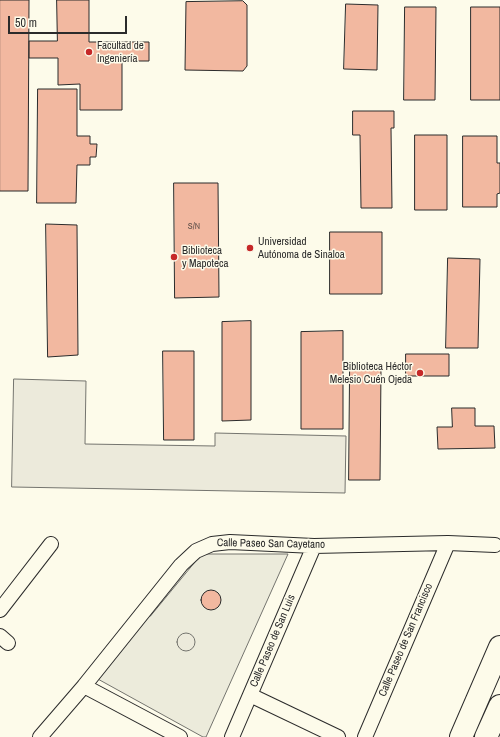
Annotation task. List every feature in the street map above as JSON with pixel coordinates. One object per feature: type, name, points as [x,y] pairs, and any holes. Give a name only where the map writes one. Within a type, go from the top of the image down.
[{"type":"main road","points":[[461,737],[500,647]]},
{"type":"main road","points":[[486,737],[500,706]]},
{"type":"street","name":"Calle Paseo San Cayetano","points":[[40,737],[84,686],[181,565],[196,551],[212,544],[230,542],[314,546],[448,543],[495,545]]},
{"type":"street","name":"Calle Paseo de San Francisco","points":[[365,737],[448,543]]},
{"type":"street","points":[[0,610],[51,544]]},
{"type":"street","name":"Calle Paseo de San Luis","points":[[232,737],[314,546]]},
{"type":"street","points":[[84,686],[180,737]]},
{"type":"street","points":[[250,695],[338,737]]},
{"type":"shaded area","points":[[14,379],[86,381],[85,444],[215,446],[215,433],[346,436],[345,493],[12,487]]},
{"type":"shaded area","points":[[202,554],[288,554],[206,737],[203,737],[96,678],[148,615],[150,616]]},
{"type":"shaded area","points":[[186,633],[192,636],[195,642],[192,648],[186,651],[180,648],[177,642],[180,636]]},
{"type":"building","points":[[0,0],[29,0],[28,191],[0,191]]},
{"type":"building","name":"Facultad de Ingeniería","points":[[57,0],[89,0],[89,42],[149,42],[149,61],[122,61],[122,110],[80,110],[80,84],[58,85],[58,58],[29,58],[29,41],[57,41]]},
{"type":"building","points":[[243,1],[247,5],[247,66],[243,71],[185,70],[186,2]]},
{"type":"building","points":[[346,4],[378,5],[377,70],[344,69]]},
{"type":"building","points":[[405,7],[436,7],[435,100],[404,100]]},
{"type":"building","points":[[471,7],[500,7],[500,100],[471,100]]},
{"type":"building","points":[[38,89],[77,89],[77,136],[90,136],[90,144],[97,144],[96,157],[90,157],[90,165],[77,165],[76,203],[37,203]]},
{"type":"building","points":[[353,111],[394,111],[394,128],[391,128],[392,208],[361,208],[360,135],[353,135]]},
{"type":"building","points":[[415,135],[447,135],[447,210],[415,210]]},
{"type":"building","points":[[463,136],[497,136],[497,163],[500,163],[500,193],[497,194],[497,207],[463,207]]},
{"type":"building","points":[[174,183],[218,183],[219,297],[175,298]]},
{"type":"building","points":[[46,224],[77,225],[78,355],[48,357]]},
{"type":"building","points":[[330,232],[382,232],[382,294],[330,294]]},
{"type":"building","points":[[448,258],[480,259],[478,348],[446,348]]},
{"type":"building","points":[[251,321],[251,420],[222,421],[222,322]]},
{"type":"building","points":[[343,331],[343,429],[301,429],[301,332]]},
{"type":"building","points":[[163,351],[194,351],[194,440],[164,440]]},
{"type":"building","points":[[406,354],[449,354],[449,376],[406,376]]},
{"type":"building","points":[[350,369],[381,369],[380,480],[349,480]]},
{"type":"building","points":[[452,408],[475,408],[475,426],[494,426],[495,448],[438,449],[437,427],[452,427]]},
{"type":"building","points":[[211,590],[218,593],[221,600],[218,607],[211,610],[204,607],[201,600],[204,593]]},
{"type":"place","name":"Facultad de Ingeniería","points":[[89,52]]},
{"type":"place","name":"Universidad Autónoma de Sinaloa","points":[[250,248]]},
{"type":"place","name":"Biblioteca y Mapoteca","points":[[174,257]]},
{"type":"place","name":"Biblioteca Héctor Melesio Cuén Ojeda","points":[[420,373]]}]
